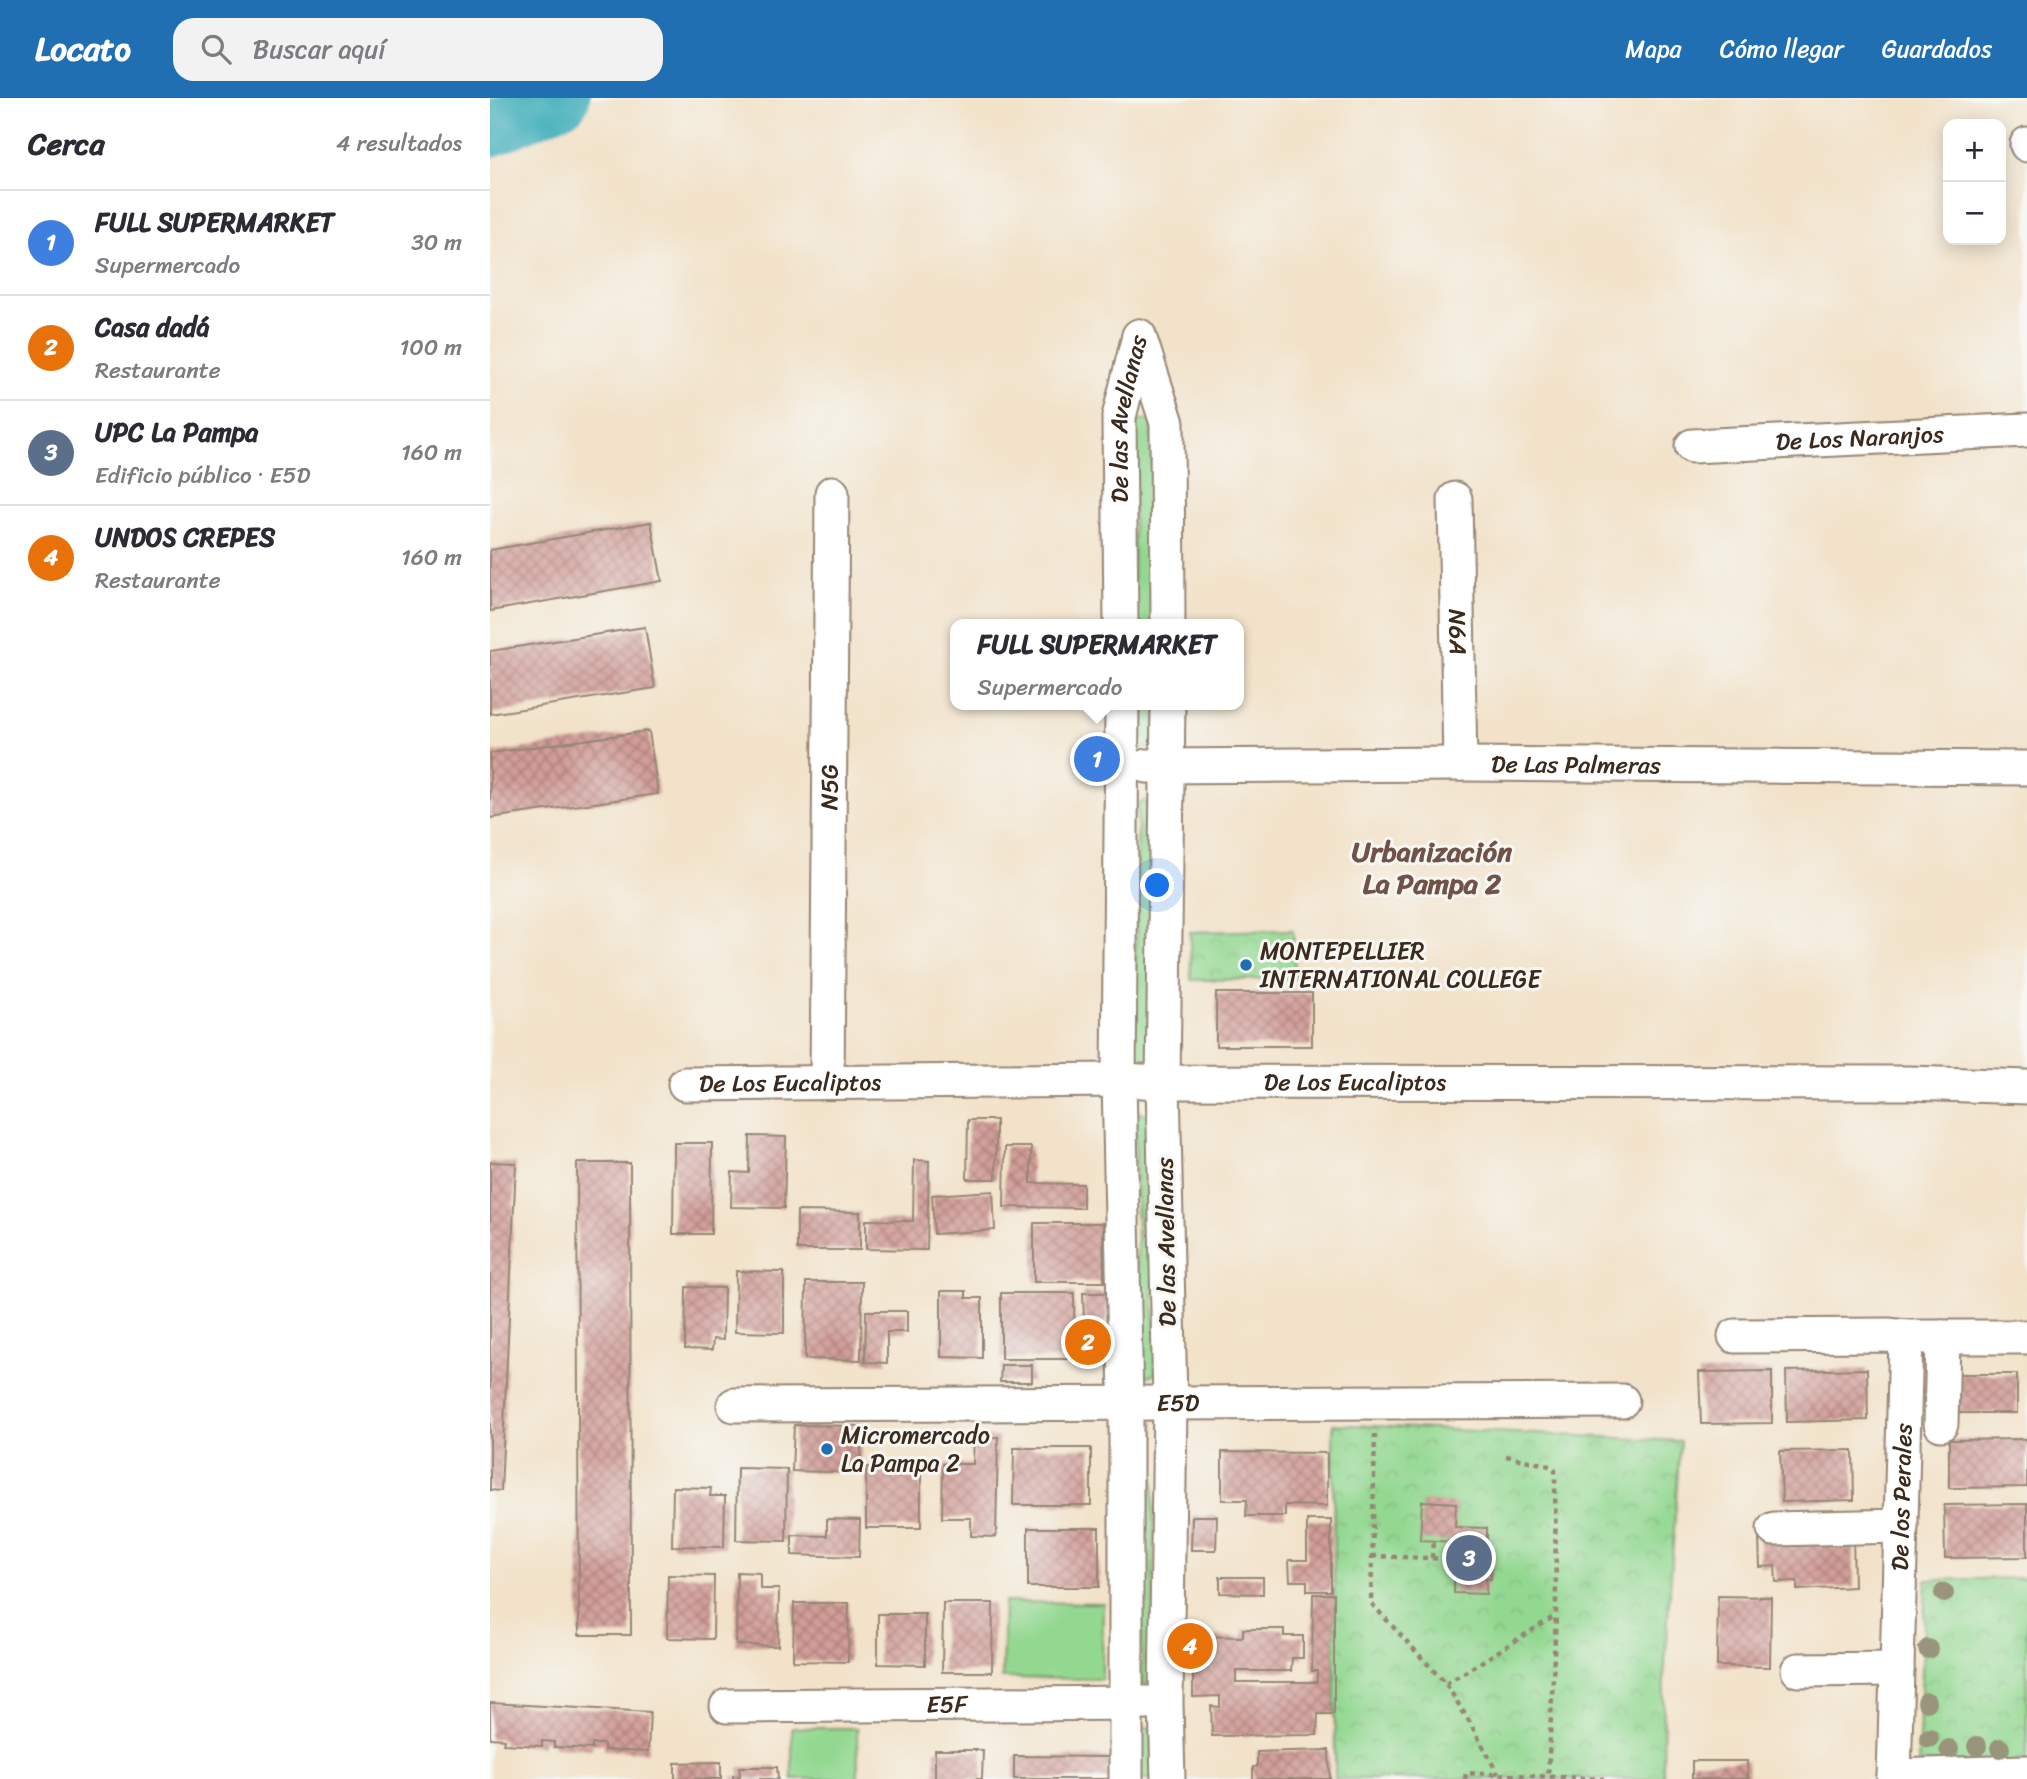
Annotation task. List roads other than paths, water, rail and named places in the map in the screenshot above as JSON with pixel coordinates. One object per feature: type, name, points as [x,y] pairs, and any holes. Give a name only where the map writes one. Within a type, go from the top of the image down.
[{"type":"street","name":"De las Avellanas","points":[[1121,619],[1119,417],[1139,336],[1167,422],[1168,619]]},
{"type":"street","name":"De Los Naranjos","points":[[1692,446],[2027,430]]},
{"type":"street","name":"N5G","points":[[827,1081],[832,494]]},
{"type":"street","name":"N6A","points":[[1455,499],[1460,764]]},
{"type":"street","name":"De las Avellanas","points":[[1122,710],[1119,1080],[1126,1402],[1126,1779]]},
{"type":"street","name":"De las Avellanas","points":[[1168,710],[1163,1082],[1170,1402],[1166,1703],[1168,1779]]},
{"type":"street","name":"De Las Palmeras","points":[[1123,766],[1460,764],[2027,768]]},
{"type":"street","name":"De Los Eucaliptos","points":[[685,1084],[1119,1080],[1909,1083],[2027,1087]]},
{"type":"street","points":[[1735,1336],[2027,1337]]},
{"type":"street","name":"De los Perales","points":[[1894,1777],[1906,1337]]},
{"type":"street","points":[[1941,1424],[1943,1337]]},
{"type":"street","name":"E5D","points":[[734,1405],[1622,1401]]},
{"type":"street","points":[[1774,1529],[1901,1526]]},
{"type":"street","points":[[1798,1670],[1897,1669]]},
{"type":"street","name":"E5F","points":[[727,1706],[1166,1703]]},
{"type":"street","points":[[1894,1777],[2026,1772]]},
{"type":"waterway","points":[[490,129],[562,98]]},
{"type":"place","name":"FULL SUPERMARKET","points":[[1097,759]]},
{"type":"place","name":"MONTEPELLIER INTERNATIONAL COLLEGE","points":[[1246,965]]},
{"type":"place","name":"Casa dadá","points":[[1088,1342]]},
{"type":"place","name":"Micromercado La Pampa 2","points":[[827,1449]]},
{"type":"place","name":"UPC La Pampa","points":[[1469,1558]]},
{"type":"place","name":"UNDOS CREPES","points":[[1190,1646]]},
{"type":"district","name":"Urbanización La Pampa 2","points":[[1432,867]]}]
